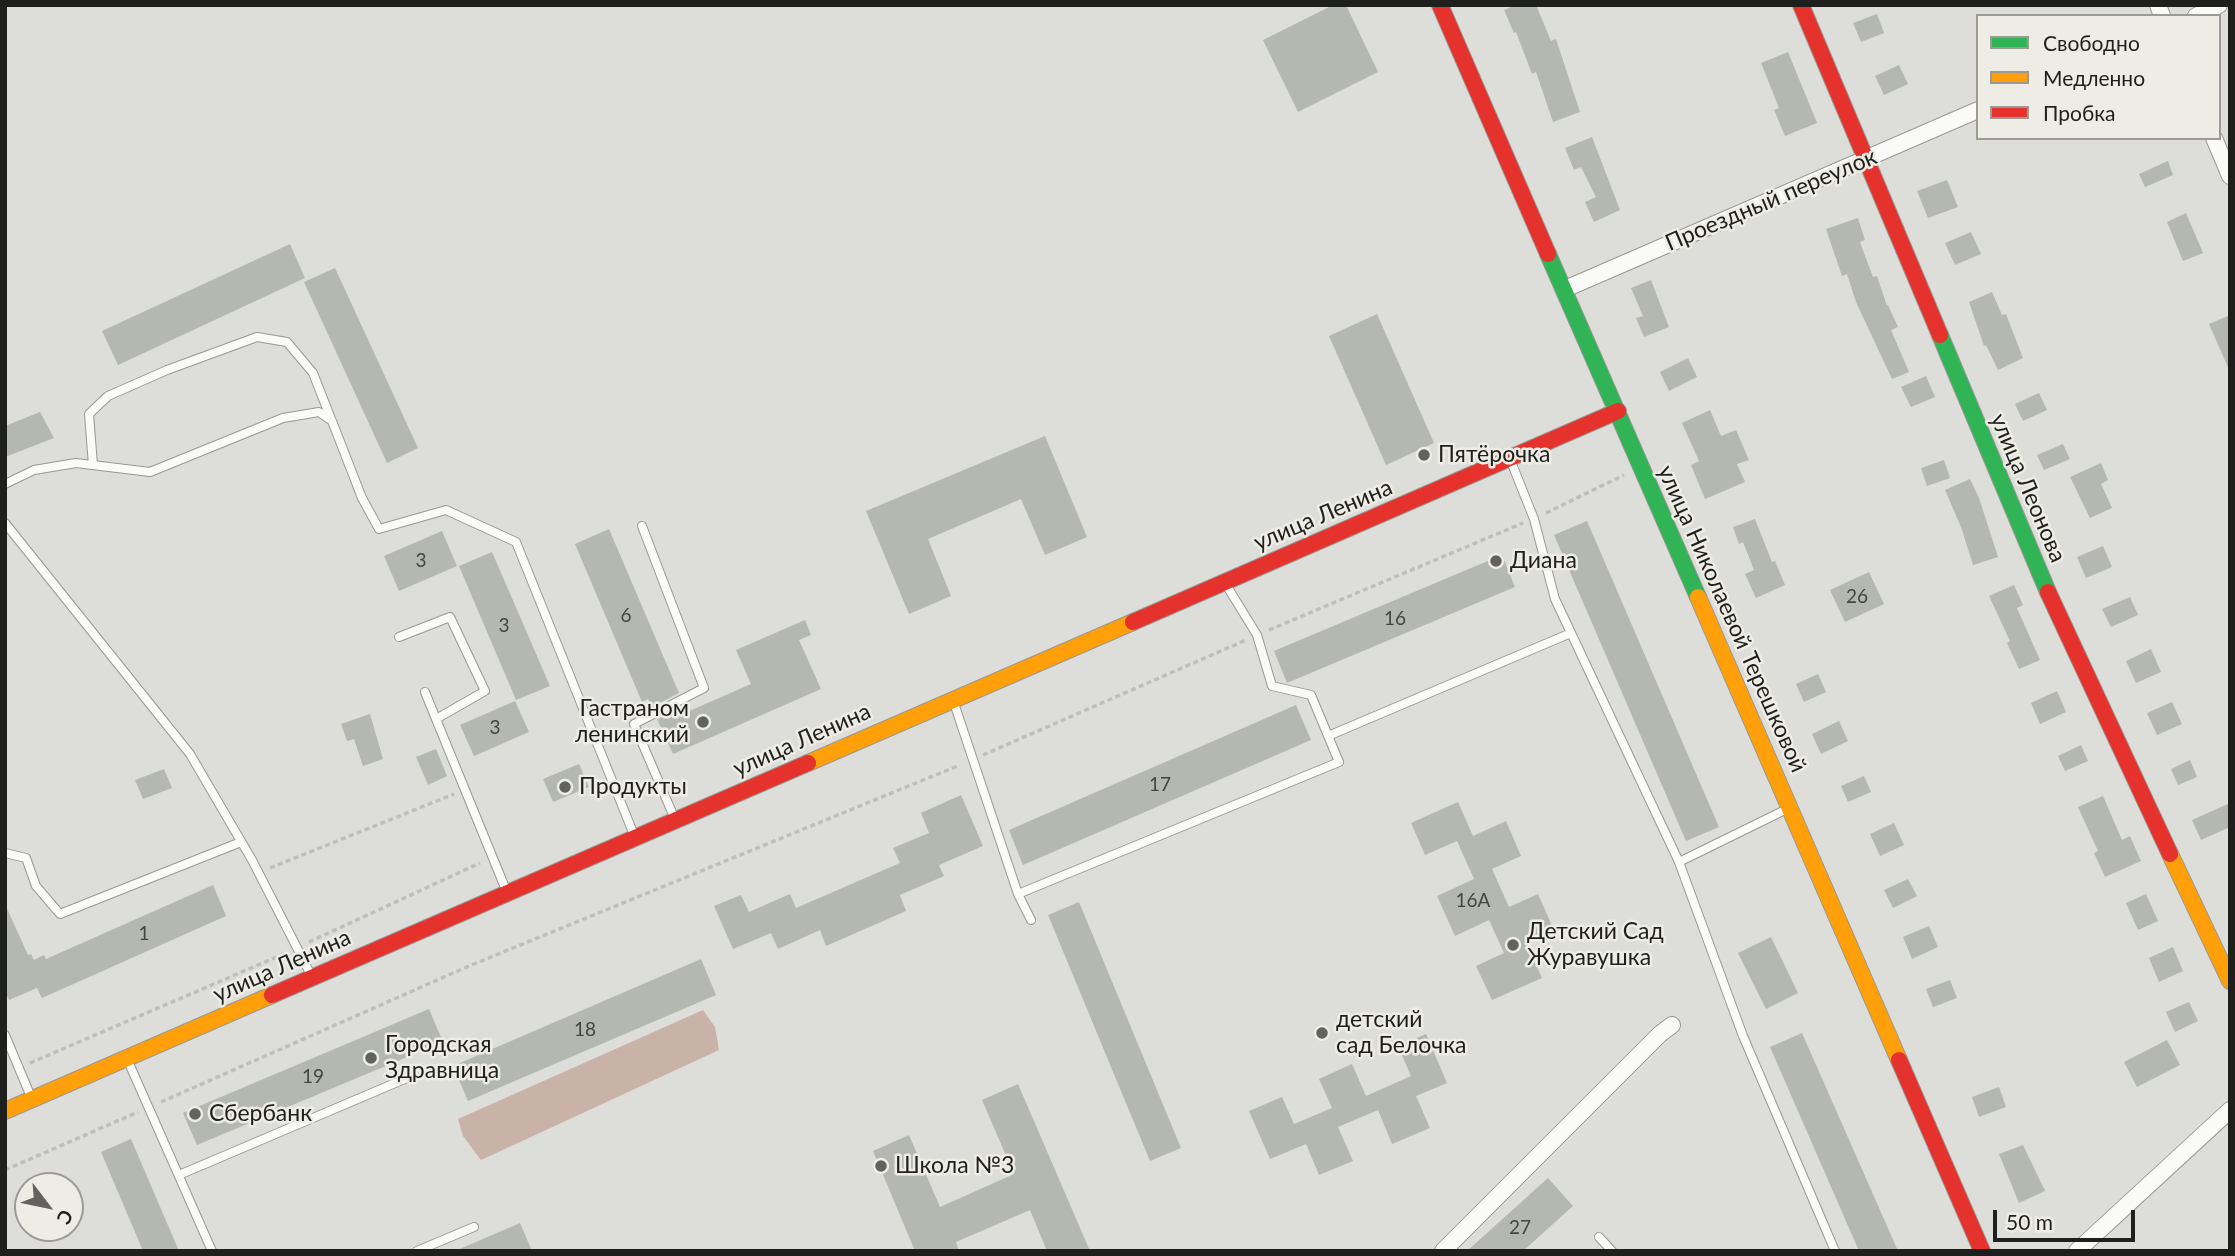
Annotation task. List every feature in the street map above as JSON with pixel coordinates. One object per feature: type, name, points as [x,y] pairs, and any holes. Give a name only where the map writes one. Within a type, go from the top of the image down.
[{"type":"street","name":"улица Николаевой Терешковой","points":[[1440,5],[1982,1251]]},
{"type":"street","name":"улица Леонова","points":[[1801,5],[2033,561],[2230,981]]},
{"type":"street","points":[[2200,14],[2219,5]]},
{"type":"street","name":"Проездный переулок","points":[[1565,289],[1976,111]]},
{"type":"street","points":[[2215,140],[2230,176]]},
{"type":"street","name":"улица Ленина","points":[[5,1111],[1618,411]]},
{"type":"street","points":[[1443,1251],[1660,1034],[1672,1026]]},
{"type":"street","points":[[2077,1251],[2230,1110]]},
{"type":"lane","points":[[93,465],[89,414],[108,396],[167,370],[257,337],[287,342],[313,373],[362,498],[379,529],[446,510],[516,542],[635,838]]},
{"type":"lane","points":[[5,484],[34,470],[76,463],[150,472],[284,418],[319,412],[332,421]]},
{"type":"lane","points":[[1510,459],[1534,519],[1555,598],[1679,862],[1743,1036],[1835,1251]]},
{"type":"lane","points":[[5,523],[190,754],[258,873],[312,978]]},
{"type":"lane","points":[[642,526],[704,688],[634,724],[675,820]]},
{"type":"lane","points":[[1018,894],[1339,762],[1311,695],[1272,686],[1256,635],[1224,582]]},
{"type":"lane","points":[[399,637],[450,617],[485,691],[436,719]]},
{"type":"lane","points":[[1328,736],[1571,633]]},
{"type":"lane","points":[[425,692],[507,893]]},
{"type":"lane","points":[[953,699],[1018,894],[1031,920]]},
{"type":"lane","points":[[1679,862],[1790,808]]},
{"type":"lane","points":[[5,853],[26,858],[36,886],[60,914],[241,842]]},
{"type":"lane","points":[[5,1035],[32,1100]]},
{"type":"lane","points":[[127,1059],[212,1251]]},
{"type":"lane","points":[[178,1175],[414,1075]]},
{"type":"lane","points":[[417,1251],[474,1227]]},
{"type":"lane","points":[[1599,1237],[1612,1251]]},
{"type":"path","points":[[5,1170],[469,967],[974,759],[1256,635],[1534,519],[1641,468]]},
{"type":"path","points":[[258,873],[464,790]]},
{"type":"path","points":[[19,1068],[297,948],[492,858]]},
{"type":"shaded area","points":[[703,1010],[715,1027],[719,1050],[481,1160],[463,1136],[458,1119]]},
{"type":"building","points":[[1333,5],[1346,5],[1378,72],[1298,112],[1263,40]]},
{"type":"building","points":[[1516,5],[1536,5],[1551,41],[1556,39],[1580,112],[1553,122],[1536,72],[1532,74],[1516,32],[1514,33],[1504,10]]},
{"type":"building","points":[[1877,14],[1884,33],[1861,42],[1853,23]]},
{"type":"building","points":[[1788,52],[1817,123],[1785,136],[1774,110],[1779,108],[1761,63]]},
{"type":"building","points":[[1899,65],[1908,84],[1884,95],[1875,76]]},
{"type":"building","points":[[1592,137],[1620,210],[1594,222],[1585,202],[1596,197],[1581,167],[1574,170],[1565,148]]},
{"type":"building","points":[[2168,161],[2173,175],[2145,187],[2139,174]]},
{"type":"building","points":[[1947,180],[1958,207],[1928,218],[1917,191]]},
{"type":"building","points":[[2186,213],[2203,253],[2183,261],[2167,222]]},
{"type":"building","points":[[1858,218],[1865,240],[1860,242],[1873,277],[1877,276],[1887,306],[1898,327],[1891,330],[1909,372],[1892,379],[1856,302],[1847,274],[1842,276],[1826,229]]},
{"type":"building","points":[[1971,232],[1981,254],[1955,265],[1945,243]]},
{"type":"building","points":[[290,244],[305,278],[118,365],[102,331]]},
{"type":"building","points":[[335,268],[418,448],[387,463],[304,282]]},
{"type":"building","points":[[1651,280],[1669,327],[1644,337],[1636,318],[1643,316],[1631,288]]},
{"type":"building","points":[[1992,292],[2002,315],[2006,314],[2023,358],[1998,370],[1986,345],[1984,346],[1969,302]]},
{"type":"building","points":[[1377,314],[1434,443],[1386,465],[1329,336]]},
{"type":"building","points":[[2230,315],[2230,372],[2209,324]]},
{"type":"building","points":[[1688,358],[1697,377],[1669,391],[1660,372]]},
{"type":"building","points":[[1926,376],[1935,397],[1911,407],[1901,387]]},
{"type":"building","points":[[2039,393],[2047,410],[2023,421],[2015,404]]},
{"type":"building","points":[[1710,410],[1721,436],[1736,430],[1749,460],[1737,464],[1745,482],[1705,499],[1691,465],[1699,461],[1682,423]]},
{"type":"building","points":[[40,412],[54,438],[5,457],[5,426]]},
{"type":"building","points":[[1045,436],[1087,537],[1045,555],[1021,499],[928,539],[951,596],[909,614],[866,511]]},
{"type":"building","points":[[2063,444],[2070,459],[2044,470],[2037,455]]},
{"type":"building","points":[[1944,460],[1950,478],[1927,486],[1921,468]]},
{"type":"building","points":[[2101,463],[2108,480],[2101,484],[2112,508],[2090,518],[2070,477]]},
{"type":"building","points":[[1970,479],[1998,557],[1973,565],[1945,490]]},
{"type":"building","points":[[1755,519],[1772,562],[1775,561],[1785,585],[1756,598],[1745,574],[1754,570],[1743,542],[1739,544],[1733,527]]},
{"type":"building","points":[[1587,521],[1719,827],[1686,841],[1554,535]]},
{"type":"building","points":[[609,529],[679,693],[652,707],[648,699],[642,702],[575,544]]},
{"type":"building","points":[[442,531],[457,566],[399,591],[384,556]]},
{"type":"building","points":[[2103,546],[2112,567],[2086,578],[2077,557]]},
{"type":"building","points":[[492,552],[550,686],[516,700],[459,566]]},
{"type":"building","points":[[1502,555],[1515,587],[1287,683],[1274,651]]},
{"type":"building","points":[[1869,572],[1884,604],[1845,622],[1830,590]]},
{"type":"building","points":[[2014,585],[2023,605],[2017,608],[2040,660],[2019,669],[2007,643],[2010,641],[1989,596]]},
{"type":"building","points":[[2130,597],[2138,615],[2111,627],[2102,609]]},
{"type":"building","points":[[805,620],[811,635],[799,640],[821,689],[673,754],[657,719],[684,706],[687,712],[751,684],[736,650]]},
{"type":"building","points":[[2151,649],[2161,672],[2136,683],[2126,661]]},
{"type":"building","points":[[1818,674],[1826,692],[1804,702],[1796,684]]},
{"type":"building","points":[[2057,691],[2066,712],[2040,724],[2031,703]]},
{"type":"building","points":[[515,701],[529,732],[474,756],[460,725]]},
{"type":"building","points":[[2172,702],[2182,724],[2157,735],[2147,713]]},
{"type":"building","points":[[1296,705],[1311,740],[1023,865],[1009,830]]},
{"type":"building","points":[[370,714],[383,759],[363,766],[354,739],[347,741],[341,724]]},
{"type":"building","points":[[1839,721],[1848,741],[1821,754],[1812,734]]},
{"type":"building","points":[[2081,745],[2088,761],[2065,771],[2058,756]]},
{"type":"building","points":[[436,749],[447,776],[428,785],[416,757]]},
{"type":"building","points":[[2190,760],[2197,777],[2178,785],[2171,769]]},
{"type":"building","points":[[579,764],[589,787],[553,802],[543,779]]},
{"type":"building","points":[[164,769],[172,788],[143,799],[135,780]]},
{"type":"building","points":[[1864,776],[1871,792],[1848,802],[1841,786]]},
{"type":"building","points":[[961,795],[983,846],[939,865],[944,876],[900,895],[906,911],[826,946],[820,930],[778,949],[771,933],[733,949],[714,906],[741,895],[749,912],[790,894],[796,908],[900,863],[893,848],[929,833],[921,813]]},
{"type":"building","points":[[2103,796],[2122,840],[2130,836],[2141,861],[2105,877],[2094,853],[2098,851],[2078,807]]},
{"type":"building","points":[[1458,802],[1473,836],[1506,821],[1521,856],[1492,869],[1509,907],[1538,894],[1553,928],[1525,941],[1542,978],[1492,1000],[1476,966],[1504,953],[1489,920],[1455,936],[1437,896],[1474,879],[1457,841],[1425,855],[1411,823]]},
{"type":"building","points":[[2230,803],[2230,827],[2201,840],[2192,820]]},
{"type":"building","points":[[1894,823],[1904,845],[1880,856],[1870,834]]},
{"type":"building","points":[[1908,879],[1917,896],[1893,908],[1884,890]]},
{"type":"building","points":[[213,885],[226,916],[42,998],[37,988],[9,1000],[5,991],[5,904],[28,955],[31,954],[34,960],[44,955],[46,959]]},
{"type":"building","points":[[2146,894],[2158,921],[2138,930],[2126,903]]},
{"type":"building","points":[[1079,902],[1181,1148],[1150,1161],[1048,915]]},
{"type":"building","points":[[1929,926],[1938,947],[1912,959],[1903,937]]},
{"type":"building","points":[[1771,937],[1798,993],[1766,1009],[1738,953]]},
{"type":"building","points":[[2173,947],[2183,971],[2159,982],[2149,958]]},
{"type":"building","points":[[701,959],[716,995],[468,1101],[453,1066]]},
{"type":"building","points":[[1950,980],[1957,998],[1933,1007],[1926,989]]},
{"type":"building","points":[[2189,1002],[2198,1021],[2175,1032],[2166,1012]]},
{"type":"building","points":[[429,1009],[443,1042],[197,1145],[183,1113]]},
{"type":"building","points":[[1802,1033],[1898,1251],[1859,1251],[1770,1047]]},
{"type":"building","points":[[1426,1034],[1447,1083],[1416,1096],[1430,1128],[1392,1144],[1378,1110],[1338,1127],[1353,1161],[1319,1175],[1306,1144],[1270,1159],[1249,1111],[1282,1097],[1294,1124],[1332,1108],[1319,1079],[1352,1064],[1366,1096],[1411,1076],[1398,1046]]},
{"type":"building","points":[[2167,1040],[2180,1065],[2137,1087],[2124,1062]]},
{"type":"building","points":[[1018,1084],[1090,1251],[1047,1251],[1030,1210],[956,1242],[959,1251],[915,1251],[873,1151],[909,1135],[940,1207],[1014,1174],[982,1100]]},
{"type":"building","points":[[1999,1087],[2006,1107],[1979,1117],[1972,1097]]},
{"type":"building","points":[[131,1139],[179,1251],[143,1251],[101,1152]]},
{"type":"building","points":[[2023,1145],[2045,1191],[2019,1203],[1999,1154]]},
{"type":"building","points":[[1548,1178],[1573,1206],[1523,1251],[1467,1251]]},
{"type":"building","points":[[520,1223],[532,1251],[455,1251]]},
{"type":"traffic: fast","points":[[1548,254],[1698,597]]},
{"type":"traffic: fast","points":[[1940,335],[2048,592]]},
{"type":"traffic: slow","points":[[1698,597],[1899,1060]]},
{"type":"traffic: slow","points":[[808,763],[1133,622]]},
{"type":"traffic: slow","points":[[2170,854],[2230,981]]},
{"type":"traffic: slow","points":[[5,1111],[272,995]]},
{"type":"traffic: jam","points":[[1440,5],[1548,254]]},
{"type":"traffic: jam","points":[[1801,5],[1940,335]]},
{"type":"traffic: jam","points":[[1133,622],[1618,411]]},
{"type":"traffic: jam","points":[[2048,592],[2170,854]]},
{"type":"traffic: jam","points":[[272,995],[808,763]]},
{"type":"traffic: jam","points":[[1899,1060],[1982,1251]]},
{"type":"place","name":"Пятёрочка","points":[[1424,455]]},
{"type":"place","name":"Диана","points":[[1496,561]]},
{"type":"place","name":"Гастраном ленинский","points":[[703,722]]},
{"type":"place","name":"Продукты","points":[[565,787]]},
{"type":"place","name":"Детский Сад Журавушка","points":[[1513,945]]},
{"type":"place","name":"детский сад Белочка","points":[[1322,1033]]},
{"type":"place","name":"Городская Здравница","points":[[371,1058]]},
{"type":"place","name":"Сбербанк","points":[[195,1114]]},
{"type":"place","name":"Школа №3","points":[[881,1166]]}]
